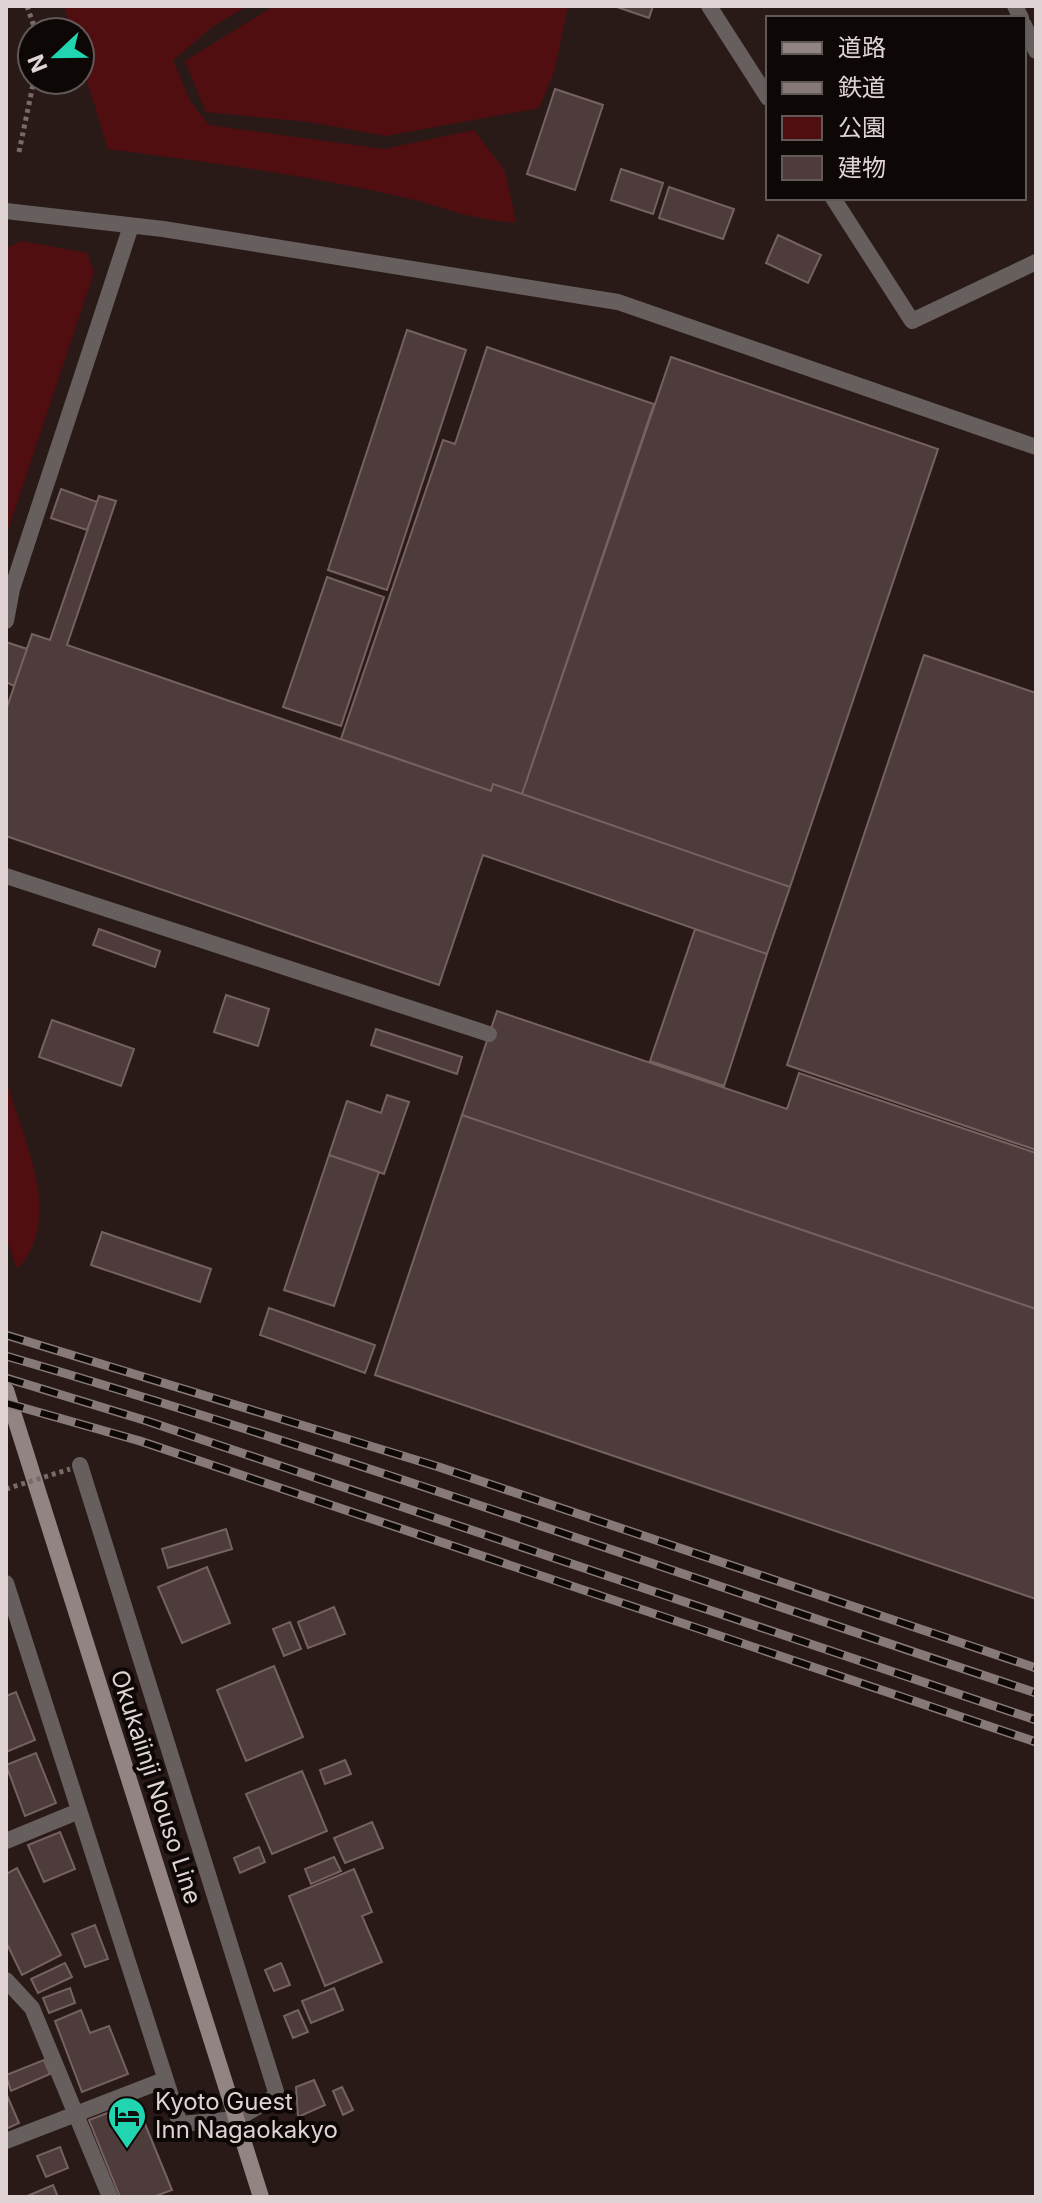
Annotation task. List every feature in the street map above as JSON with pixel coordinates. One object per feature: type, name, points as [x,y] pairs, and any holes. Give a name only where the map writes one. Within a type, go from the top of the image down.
[{"type":"main road","name":"Okukaiinji Nouso Line","points":[[6,1390],[261,2197]]},
{"type":"street","points":[[709,6],[766,95]]},
{"type":"street","points":[[1026,29],[1036,51]]},
{"type":"street","points":[[834,200],[912,321],[1036,262]]},
{"type":"street","points":[[6,211],[131,226],[618,302],[1036,447]]},
{"type":"street","points":[[6,621],[9,590],[131,226]]},
{"type":"street","points":[[6,876],[489,1034]]},
{"type":"street","points":[[6,1583],[180,2124],[237,2119],[277,2095],[75,1467]]},
{"type":"street","points":[[6,1841],[79,1811]]},
{"type":"street","points":[[6,1980],[32,2008],[110,2197]]},
{"type":"street","points":[[6,2141],[74,2112],[164,2080]]},
{"type":"path","points":[[19,152],[31,96]]},
{"type":"path","points":[[6,1489],[75,1467]]},
{"type":"green space","points":[[64,6],[248,6],[215,25],[173,60],[190,101],[209,125],[384,149],[474,130],[505,171],[516,222],[473,216],[330,182],[108,149],[92,96],[96,96],[96,16],[67,16]]},
{"type":"green space","points":[[274,6],[568,6],[554,72],[539,108],[386,136],[309,122],[206,112],[185,61]]},
{"type":"green space","points":[[22,241],[87,253],[94,272],[6,536],[6,248]]},
{"type":"green space","points":[[6,1079],[36,1176],[39,1202],[38,1226],[31,1249],[17,1269],[6,1237]]},
{"type":"building","points":[[614,6],[653,6],[649,18]]},
{"type":"building","points":[[555,89],[603,105],[575,190],[527,174]]},
{"type":"building","points":[[621,169],[663,183],[653,214],[611,200]]},
{"type":"building","points":[[669,187],[734,209],[723,239],[659,218]]},
{"type":"building","points":[[778,235],[821,255],[808,283],[766,263]]},
{"type":"building","points":[[407,330],[466,350],[387,590],[328,570]]},
{"type":"building","points":[[487,347],[654,404],[522,794],[493,784],[491,791],[341,739],[443,440],[455,444]]},
{"type":"building","points":[[671,357],[938,449],[790,887],[522,794]]},
{"type":"building","points":[[61,489],[97,502],[87,530],[51,518]]},
{"type":"building","points":[[99,496],[116,501],[67,645],[491,791],[493,784],[790,887],[767,954],[483,855],[439,985],[6,836],[6,710],[32,634],[50,640]]},
{"type":"building","points":[[327,577],[384,597],[341,726],[283,707]]},
{"type":"building","points":[[6,642],[27,649],[14,686],[6,682]]},
{"type":"building","points":[[924,655],[1036,693],[1036,1150],[787,1065]]},
{"type":"building","points":[[99,929],[160,951],[155,967],[93,945]]},
{"type":"building","points":[[695,929],[767,954],[724,1086],[650,1061]]},
{"type":"building","points":[[226,995],[269,1009],[258,1046],[214,1032]]},
{"type":"building","points":[[497,1011],[787,1109],[799,1073],[1036,1153],[1036,1309],[462,1115]]},
{"type":"building","points":[[52,1020],[134,1049],[121,1086],[39,1057]]},
{"type":"building","points":[[376,1029],[462,1057],[457,1074],[371,1045]]},
{"type":"building","points":[[387,1095],[409,1102],[384,1174],[329,1155],[347,1101],[381,1113]]},
{"type":"building","points":[[462,1115],[1036,1309],[1036,1599],[375,1375]]},
{"type":"building","points":[[329,1155],[379,1172],[334,1306],[284,1290]]},
{"type":"building","points":[[102,1232],[211,1269],[200,1302],[91,1265]]},
{"type":"building","points":[[269,1308],[375,1345],[365,1373],[260,1335]]},
{"type":"building","points":[[226,1529],[232,1549],[168,1568],[162,1549]]},
{"type":"building","points":[[207,1567],[230,1623],[182,1643],[158,1587]]},
{"type":"building","points":[[334,1607],[345,1634],[308,1648],[298,1622]]},
{"type":"building","points":[[290,1622],[301,1649],[284,1656],[273,1629]]},
{"type":"building","points":[[274,1666],[303,1737],[246,1761],[217,1690]]},
{"type":"building","points":[[16,1692],[35,1740],[6,1752],[6,1696]]},
{"type":"building","points":[[36,1753],[56,1803],[25,1816],[6,1765]]},
{"type":"building","points":[[345,1760],[351,1774],[325,1784],[320,1770]]},
{"type":"building","points":[[302,1771],[327,1831],[272,1854],[246,1794]]},
{"type":"building","points":[[372,1822],[383,1848],[345,1863],[334,1838]]},
{"type":"building","points":[[60,1832],[75,1869],[44,1882],[28,1845]]},
{"type":"building","points":[[259,1847],[265,1862],[240,1873],[234,1858]]},
{"type":"building","points":[[334,1857],[341,1871],[311,1884],[305,1869]]},
{"type":"building","points":[[17,1868],[61,1955],[22,1975],[6,1942],[6,1874]]},
{"type":"building","points":[[354,1869],[372,1912],[362,1916],[382,1962],[325,1986],[289,1896]]},
{"type":"building","points":[[95,1925],[108,1959],[85,1967],[72,1934]]},
{"type":"building","points":[[65,1963],[72,1977],[38,1993],[31,1979]]},
{"type":"building","points":[[281,1963],[290,1985],[274,1991],[265,1970]]},
{"type":"building","points":[[70,1988],[75,2003],[49,2013],[43,1998]]},
{"type":"building","points":[[334,1988],[343,2010],[311,2023],[302,2001]]},
{"type":"building","points":[[81,2010],[90,2033],[109,2026],[128,2074],[82,2092],[55,2021]]},
{"type":"building","points":[[298,2010],[308,2032],[293,2038],[284,2016]]},
{"type":"building","points":[[44,2060],[50,2074],[11,2091],[6,2075]]},
{"type":"building","points":[[314,2080],[325,2105],[298,2117],[296,2087]]},
{"type":"building","points":[[342,2087],[353,2110],[343,2115],[333,2091]]},
{"type":"building","points":[[6,2093],[19,2123],[6,2129]]},
{"type":"building","points":[[136,2102],[172,2190],[153,2197],[120,2197],[89,2120]]},
{"type":"building","points":[[60,2147],[68,2168],[46,2177],[37,2156]]},
{"type":"building","points":[[53,2185],[58,2197],[25,2197]]},
{"type":"railway","points":[[6,1335],[439,1467],[1036,1668]]},
{"type":"railway","points":[[6,1356],[394,1477],[1036,1693]]},
{"type":"railway","points":[[6,1378],[147,1421],[1036,1720]]},
{"type":"railway","points":[[6,1403],[140,1441],[1036,1742]]},
{"type":"place","name":"Kyoto Guest Inn Nagaokakyo","points":[[127,2150]]}]
